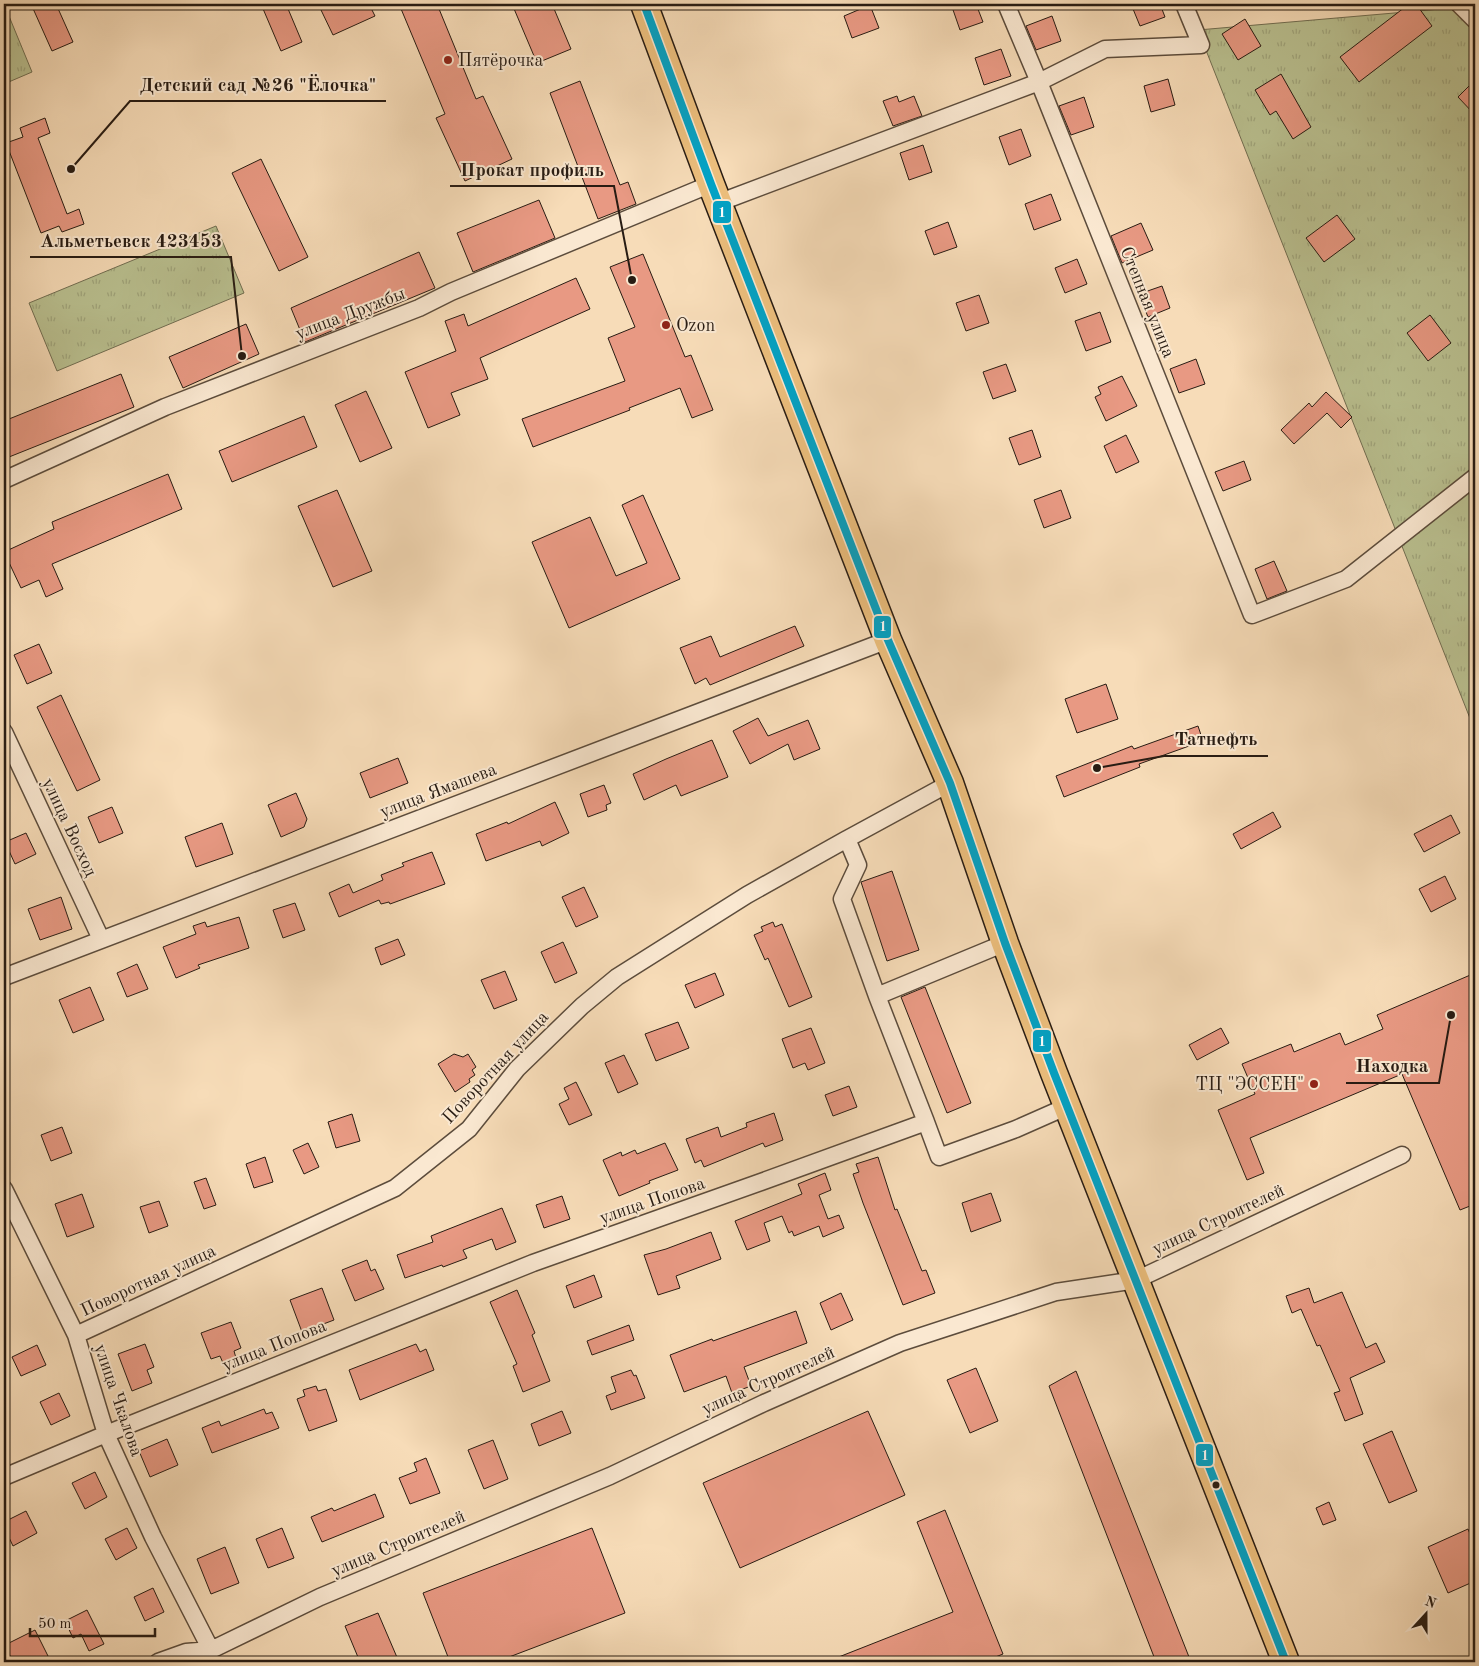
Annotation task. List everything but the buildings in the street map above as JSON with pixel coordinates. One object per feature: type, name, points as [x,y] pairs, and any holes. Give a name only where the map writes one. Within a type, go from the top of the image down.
[{"type":"main road","points":[[644,4],[714,193],[888,640],[950,784],[1005,943],[1286,1662]]},
{"type":"street","name":"Степная улица","points":[[1006,4],[1252,615],[1346,579],[1475,477]]},
{"type":"street","points":[[1459,4],[1475,20]]},
{"type":"street","name":"улица Дружбы","points":[[4,480],[165,407],[419,308],[451,292],[714,193],[1039,82],[1105,49],[1202,46],[1191,7]]},
{"type":"street","name":"улица Ямашева","points":[[4,977],[888,640]]},
{"type":"street","name":"улица Восход","points":[[4,732],[101,939]]},
{"type":"street","points":[[950,784],[847,838],[858,865],[842,899],[877,996],[939,1157],[1016,1129],[1068,1106]]},
{"type":"street","name":"Поворотная улица","points":[[76,1335],[395,1188],[469,1129],[517,1069],[582,1006],[617,977],[747,895],[847,838]]},
{"type":"street","points":[[877,996],[1005,943]]},
{"type":"street","name":"улица Попова","points":[[4,1477],[106,1434],[533,1263],[926,1122]]},
{"type":"street","name":"улица Строителей","points":[[158,1662],[186,1652],[211,1650],[320,1597],[610,1476],[764,1403],[900,1343],[1056,1292],[1136,1280],[1402,1155]]},
{"type":"street","name":"улица Чкалова","points":[[4,1189],[76,1335],[106,1434],[153,1537],[211,1650]]},
{"type":"green space","points":[[4,4],[32,72],[4,84]]},
{"type":"green space","points":[[1475,6],[1475,731],[1198,30]]},
{"type":"green space","points":[[216,226],[244,293],[57,371],[29,303]]},
{"type":"transit line","name":"1","points":[[644,4],[711,184],[888,640],[950,783],[1005,943],[1054,1073],[1286,1662]]},
{"type":"place","name":"Пятёрочка","points":[[448,60]]},
{"type":"place","name":"Детский сад №26 \"Ёлочка\"","points":[[71,169]]},
{"type":"place","name":"Прокат профиль","points":[[632,280]]},
{"type":"place","name":"Ozon","points":[[666,325]]},
{"type":"place","name":"Альметьевск 423453","points":[[242,356]]},
{"type":"place","name":"Татнефть","points":[[1097,768]]},
{"type":"place","name":"Находка","points":[[1451,1015]]},
{"type":"place","name":"ТЦ \"ЭССЕН\"","points":[[1314,1084]]}]
